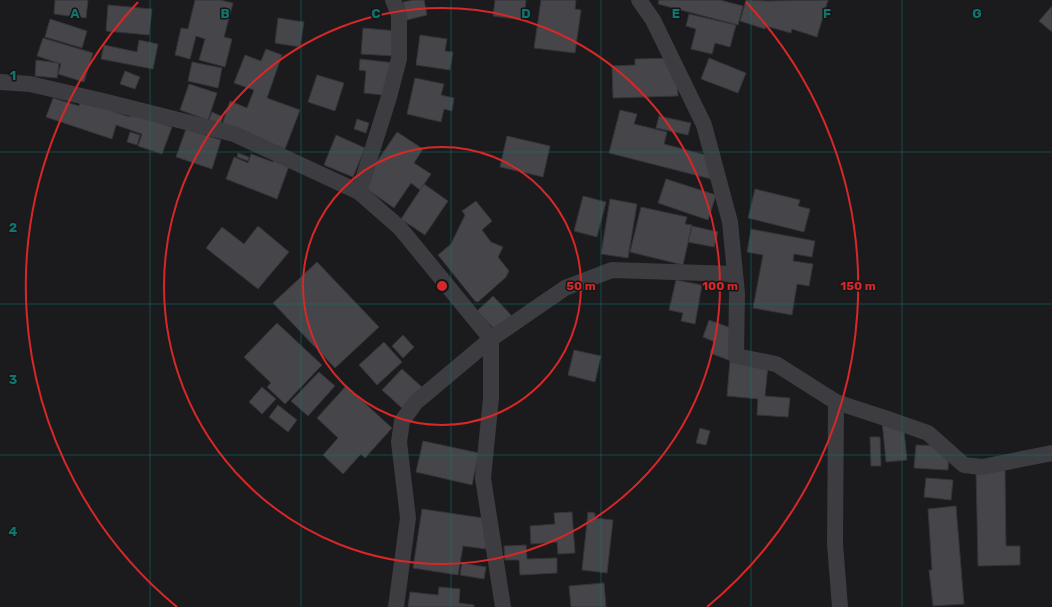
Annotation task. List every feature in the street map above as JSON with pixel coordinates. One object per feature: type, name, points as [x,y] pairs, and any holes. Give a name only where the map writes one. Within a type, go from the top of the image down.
[{"type":"street","points":[[359,192],[389,97],[399,59],[399,15],[394,0]]},
{"type":"street","points":[[639,0],[652,20],[704,125],[730,222],[737,293],[736,356],[776,364],[836,402],[928,433],[964,465],[982,467],[1052,453]]},
{"type":"street","points":[[0,82],[37,86],[234,134],[359,192],[400,228],[490,339],[491,398],[483,478],[503,607]]},
{"type":"street","points":[[396,607],[408,518],[399,442],[402,421],[416,402],[490,339],[565,288],[612,270],[735,274]]},
{"type":"street","points":[[836,402],[835,544],[840,607]]},
{"type":"building","points":[[55,0],[88,0],[86,18],[54,14]]},
{"type":"building","points":[[195,0],[220,0],[233,3],[224,37],[232,39],[225,67],[199,60],[205,39],[196,36],[190,59],[175,55],[181,28],[188,29]]},
{"type":"building","points":[[424,0],[427,15],[407,20],[403,2]]},
{"type":"building","points":[[495,0],[526,0],[524,20],[493,16]]},
{"type":"building","points":[[541,0],[576,0],[575,9],[581,10],[575,53],[534,48]]},
{"type":"building","points":[[659,0],[720,0],[743,6],[738,25],[658,4]]},
{"type":"building","points":[[746,0],[828,0],[817,37],[792,29],[791,33],[766,26],[765,29],[740,21]]},
{"type":"building","points":[[108,5],[152,9],[149,35],[106,31]]},
{"type":"building","points":[[1052,6],[1052,32],[1039,21]]},
{"type":"building","points":[[689,14],[736,25],[730,47],[715,43],[712,54],[691,49],[696,29],[686,26]]},
{"type":"building","points":[[278,18],[304,22],[300,47],[275,43]]},
{"type":"building","points":[[50,19],[87,31],[82,48],[45,37]]},
{"type":"building","points":[[363,28],[397,31],[395,56],[361,54]]},
{"type":"building","points":[[420,35],[447,39],[445,51],[453,52],[450,70],[416,65]]},
{"type":"building","points":[[43,38],[93,53],[84,82],[58,74],[61,64],[37,56]]},
{"type":"building","points":[[139,40],[158,44],[153,69],[101,59],[104,45],[137,52]]},
{"type":"building","points":[[266,49],[282,55],[267,98],[300,110],[285,149],[222,125],[230,101],[247,108],[254,90],[234,83],[245,55],[261,61]]},
{"type":"building","points":[[676,58],[678,96],[613,98],[612,66],[635,65],[635,59]]},
{"type":"building","points":[[709,58],[746,73],[738,93],[701,79]]},
{"type":"building","points":[[360,59],[395,63],[392,96],[364,93],[366,71],[359,70]]},
{"type":"building","points":[[36,60],[59,63],[57,78],[35,76]]},
{"type":"building","points":[[192,62],[222,68],[218,88],[188,81]]},
{"type":"building","points":[[125,71],[140,77],[135,89],[120,84]]},
{"type":"building","points":[[317,75],[344,83],[335,111],[308,102]]},
{"type":"building","points":[[415,78],[444,84],[441,95],[454,98],[452,111],[444,109],[441,122],[407,114]]},
{"type":"building","points":[[189,84],[217,93],[208,120],[180,110]]},
{"type":"building","points":[[83,96],[115,112],[130,117],[132,113],[172,127],[162,154],[138,146],[142,134],[116,125],[112,139],[46,117],[53,98],[79,106]]},
{"type":"building","points":[[620,110],[637,114],[634,124],[667,132],[664,144],[717,158],[711,179],[609,153]]},
{"type":"building","points":[[212,112],[223,117],[216,137],[204,132]]},
{"type":"building","points":[[659,116],[691,123],[688,135],[656,128]]},
{"type":"building","points":[[357,119],[369,123],[366,133],[354,129]]},
{"type":"building","points":[[186,129],[221,140],[212,169],[176,157]]},
{"type":"building","points":[[130,132],[140,135],[137,145],[127,142]]},
{"type":"building","points":[[397,132],[423,149],[414,163],[431,174],[420,190],[411,183],[394,208],[361,185]]},
{"type":"building","points":[[336,135],[365,148],[353,177],[324,165]]},
{"type":"building","points":[[507,136],[550,146],[543,177],[500,167]]},
{"type":"building","points":[[238,153],[249,157],[248,161],[237,157]]},
{"type":"building","points":[[251,154],[289,166],[277,199],[226,179],[234,157],[248,163]]},
{"type":"building","points":[[666,179],[716,195],[708,220],[658,203]]},
{"type":"building","points":[[424,184],[448,201],[425,235],[401,219]]},
{"type":"building","points":[[755,189],[800,200],[798,206],[810,209],[804,232],[748,218]]},
{"type":"building","points":[[583,196],[606,202],[597,237],[574,231]]},
{"type":"building","points":[[610,199],[637,204],[628,258],[601,254]]},
{"type":"building","points":[[476,201],[492,221],[482,230],[491,242],[503,247],[498,257],[509,271],[506,277],[478,302],[475,301],[438,255],[451,244],[465,215],[462,211]]},
{"type":"building","points":[[641,207],[687,217],[685,224],[692,225],[683,265],[630,252]]},
{"type":"building","points":[[258,226],[289,252],[258,289],[206,248],[222,227],[244,244]]},
{"type":"building","points":[[692,226],[718,232],[714,247],[688,242]]},
{"type":"building","points":[[751,229],[815,241],[812,257],[794,254],[793,261],[813,264],[809,286],[797,284],[792,315],[753,308],[763,255],[747,252]]},
{"type":"building","points":[[317,262],[379,327],[335,368],[273,303]]},
{"type":"building","points":[[676,280],[702,285],[695,324],[681,321],[683,313],[669,310]]},
{"type":"building","points":[[493,296],[514,318],[498,333],[477,311]]},
{"type":"building","points":[[709,320],[742,332],[731,361],[710,353],[715,342],[703,337]]},
{"type":"building","points":[[277,323],[322,365],[285,404],[267,387],[271,383],[244,357]]},
{"type":"building","points":[[403,335],[414,347],[403,358],[392,346]]},
{"type":"building","points":[[384,342],[402,362],[377,385],[359,365]]},
{"type":"building","points":[[574,350],[601,356],[595,382],[568,375]]},
{"type":"building","points":[[730,361],[768,365],[765,396],[790,398],[788,417],[757,415],[758,399],[727,396]]},
{"type":"building","points":[[402,369],[423,388],[403,409],[382,390]]},
{"type":"building","points":[[319,372],[335,386],[308,416],[291,401]]},
{"type":"building","points":[[346,386],[392,428],[365,458],[361,454],[343,474],[323,455],[338,438],[317,418]]},
{"type":"building","points":[[262,387],[276,399],[262,414],[249,402]]},
{"type":"building","points":[[278,405],[297,420],[288,432],[269,417]]},
{"type":"building","points":[[903,420],[907,460],[886,462],[882,421]]},
{"type":"building","points":[[700,428],[710,431],[706,445],[696,443]]},
{"type":"building","points":[[870,437],[880,437],[881,466],[871,466]]},
{"type":"building","points":[[423,441],[479,453],[472,485],[416,472]]},
{"type":"building","points":[[916,445],[949,446],[948,470],[914,468]]},
{"type":"building","points":[[1005,469],[1006,546],[1020,546],[1020,565],[978,566],[976,470]]},
{"type":"building","points":[[926,478],[953,480],[951,500],[924,497]]},
{"type":"building","points":[[956,506],[964,604],[933,606],[929,570],[932,570],[928,509]]},
{"type":"building","points":[[422,509],[490,519],[486,549],[463,546],[458,575],[413,568]]},
{"type":"building","points":[[572,512],[575,553],[558,554],[557,542],[531,544],[530,526],[555,524],[554,513]]},
{"type":"building","points":[[588,512],[595,513],[595,518],[613,520],[607,573],[582,570]]},
{"type":"building","points":[[526,545],[527,559],[557,558],[557,573],[520,575],[519,560],[505,560],[504,546]]},
{"type":"building","points":[[462,563],[486,567],[484,579],[460,575]]},
{"type":"building","points":[[604,583],[606,607],[571,607],[569,586]]},
{"type":"building","points":[[439,587],[460,589],[459,603],[474,605],[474,607],[408,607],[410,592],[438,595]]}]
